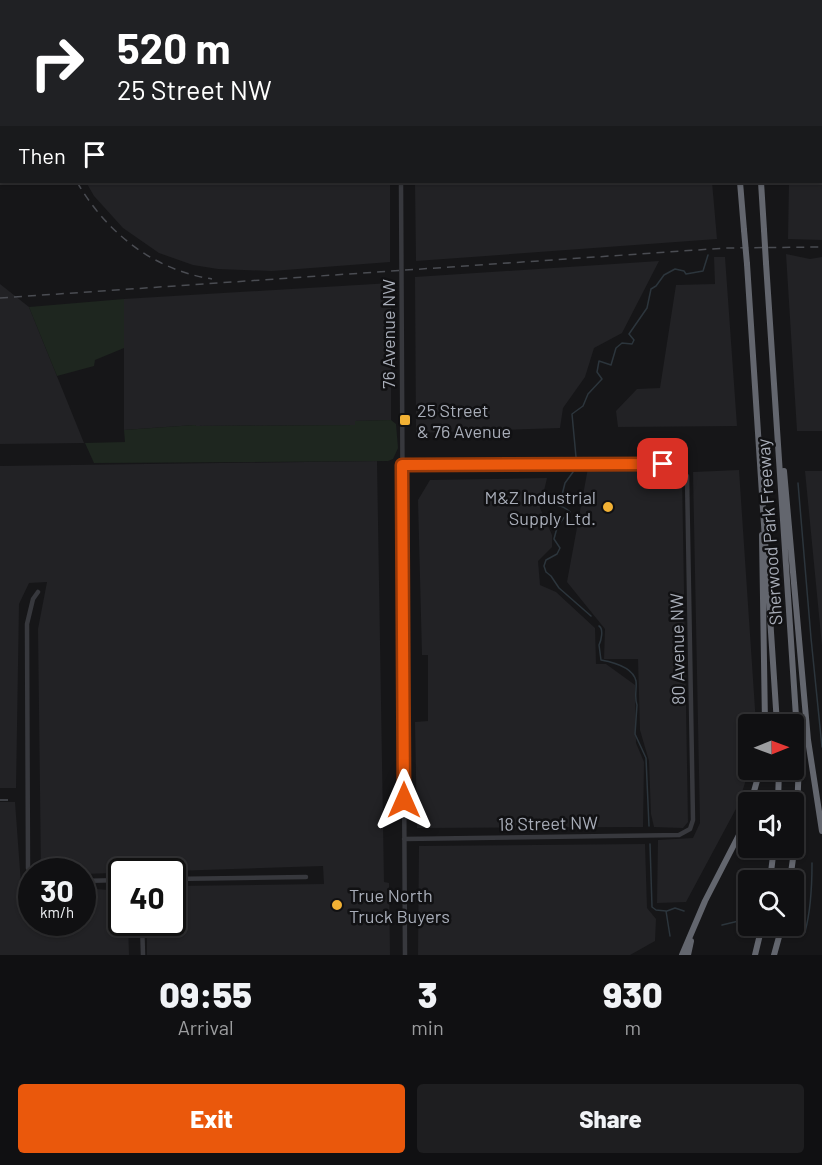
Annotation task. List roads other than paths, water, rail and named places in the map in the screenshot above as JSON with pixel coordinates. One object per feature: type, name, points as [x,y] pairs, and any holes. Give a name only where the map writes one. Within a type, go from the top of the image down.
[{"type":"highway","name":"Sherwood Park Freeway","points":[[740,183],[776,714]]},
{"type":"highway","name":"Sherwood Park Freeway","points":[[763,183],[766,263],[799,762],[796,837],[791,870]]},
{"type":"highway","points":[[777,422],[783,459],[808,740],[822,831]]},
{"type":"highway","points":[[764,519],[761,543],[765,714]]},
{"type":"highway","points":[[682,955],[705,901],[738,835]]},
{"type":"highway","points":[[688,955],[693,928]]},
{"type":"highway","points":[[754,955],[759,936]]},
{"type":"highway","points":[[774,955],[779,936]]},
{"type":"street","name":"76 Avenue NW","points":[[401,183],[405,955]]},
{"type":"street","name":"80 Avenue NW","points":[[402,465],[675,464],[681,468],[687,476],[693,820],[690,830]]},
{"type":"street","points":[[28,858],[27,624],[33,599],[38,592]]},
{"type":"street","name":"18 Street NW","points":[[404,839],[679,835],[690,830]]},
{"type":"street","points":[[186,879],[306,877]]},
{"type":"street","points":[[142,936],[143,955]]},
{"type":"waterway","points":[[576,457],[572,414],[583,406],[588,394],[602,379],[597,372],[599,361],[611,365],[616,348],[622,343],[632,344],[634,340],[629,334],[647,308],[651,289],[664,275],[675,269],[684,271],[686,274],[703,271],[708,255]]},
{"type":"waterway","points":[[573,472],[565,483],[562,495],[550,502],[570,512],[558,527],[555,535],[554,539],[560,548],[557,554],[546,560],[544,566],[559,588],[591,616]]},
{"type":"waterway","points":[[798,483],[822,747]]},
{"type":"waterway","points":[[599,626],[602,632],[599,645],[601,660],[627,669],[636,681],[635,734],[646,758],[649,826]]},
{"type":"waterway","points":[[650,844],[652,907],[666,911],[670,936]]},
{"type":"waterway","points":[[804,932],[809,915],[812,863]]},
{"type":"waterway","points":[[667,911],[675,908],[684,911]]},
{"type":"waterway","points":[[722,925],[738,921]]},
{"type":"railway","points":[[78,183],[102,217],[133,246],[170,267],[212,279]]},
{"type":"railway","points":[[0,298],[726,248],[822,247]]},
{"type":"railway","points":[[0,800],[10,800]]},
{"type":"place","name":"25 Street & 76 Avenue","points":[[405,420]]},
{"type":"place","name":"M&Z Industrial Supply Ltd.","points":[[608,507]]},
{"type":"place","name":"True North Truck Buyers","points":[[337,905]]}]
